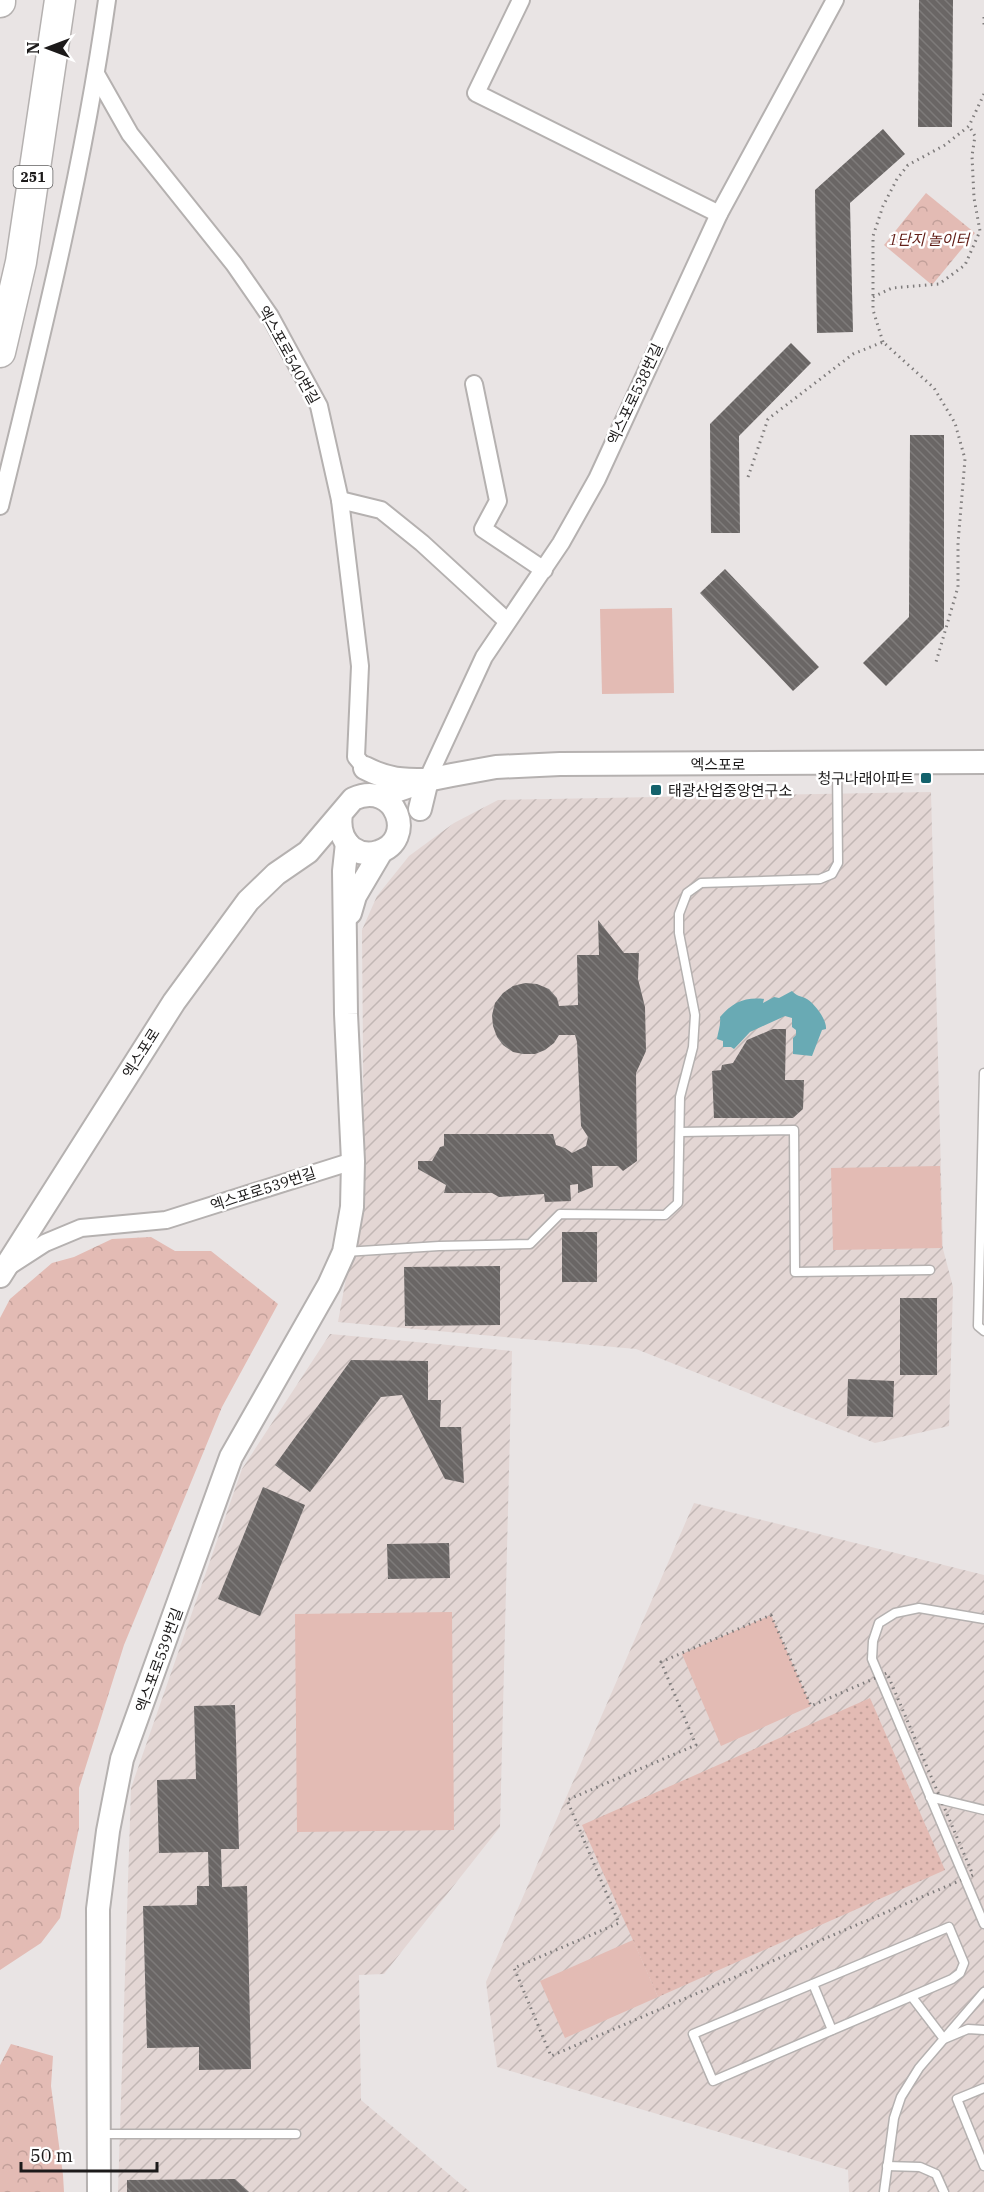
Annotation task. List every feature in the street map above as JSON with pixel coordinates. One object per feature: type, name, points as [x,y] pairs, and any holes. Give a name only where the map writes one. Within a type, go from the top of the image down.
[{"type":"highway","name":"251","points":[[0,352],[21,262],[60,0]]},
{"type":"main road","name":"엑스포로","points":[[428,780],[496,767],[560,764],[984,762]]},
{"type":"main road","points":[[361,763],[382,777],[399,780],[428,780]]},
{"type":"main road","points":[[361,763],[376,795],[390,802],[396,810],[399,831]]},
{"type":"main road","points":[[346,926],[344,880],[346,841],[340,823],[361,763]]},
{"type":"main road","points":[[346,926],[355,896],[381,852],[389,847],[399,831],[452,775]]},
{"type":"main road","points":[[312,852],[344,810],[362,795],[376,795],[428,780]]},
{"type":"main road","points":[[420,809],[428,780]]},
{"type":"main road","points":[[346,841],[354,849],[363,853],[381,852]]},
{"type":"main road","points":[[312,852],[346,841]]},
{"type":"main road","points":[[312,852],[333,862],[344,880]]},
{"type":"main road","name":"엑스포로","points":[[2,1272],[174,1002],[248,901],[276,874],[312,852]]},
{"type":"main road","name":"엑스포로539번길","points":[[99,2192],[98,1909],[108,1831],[122,1759],[231,1457],[329,1285],[344,1252],[352,1207],[346,1014],[346,926]]},
{"type":"street","points":[[0,506],[43,330],[96,74],[107,0]]},
{"type":"street","points":[[521,0],[476,93],[719,214]]},
{"type":"street","name":"엑스포로538번길","points":[[428,780],[484,657],[544,570],[597,479],[719,214],[835,0]]},
{"type":"street","name":"엑스포로540번길","points":[[96,74],[130,134],[234,264],[270,316],[319,406],[340,500],[360,666],[361,763]]},
{"type":"street","points":[[474,384],[498,501],[483,529],[544,570]]},
{"type":"street","points":[[340,500],[381,510],[422,543],[507,621]]},
{"type":"street","name":"엑스포로539번길","points":[[2,1272],[45,1243],[81,1228],[166,1220],[352,1161]]},
{"type":"lane","points":[[344,1252],[439,1246],[530,1244],[560,1214],[665,1215],[678,1203],[680,1097],[693,1047],[695,1015],[679,933],[679,914],[687,893],[701,883],[820,879],[832,874],[838,863],[837,763]]},
{"type":"lane","points":[[984,1073],[978,1326],[984,1331]]},
{"type":"lane","points":[[681,1132],[794,1131],[795,1272],[930,1270]]},
{"type":"lane","points":[[984,1619],[919,1608],[895,1613],[879,1623],[873,1641],[872,1659],[984,1924]]},
{"type":"lane","points":[[930,1797],[984,1810]]},
{"type":"lane","points":[[949,1927],[964,1963],[960,1973],[952,1980],[912,1997],[713,2081],[693,2034],[949,1927]]},
{"type":"lane","points":[[813,1984],[832,2030]]},
{"type":"lane","points":[[884,2192],[894,2118],[901,2097],[919,2068],[984,1992]]},
{"type":"lane","points":[[912,1997],[944,2039]]},
{"type":"lane","points":[[944,2039],[968,2030],[984,2030]]},
{"type":"lane","points":[[984,2088],[957,2099],[984,2166]]},
{"type":"lane","points":[[100,2134],[296,2134]]},
{"type":"lane","points":[[887,2166],[920,2167],[936,2174],[944,2192]]},
{"type":"path","points":[[984,17],[984,28]]},
{"type":"path","points":[[936,662],[958,587],[958,543],[965,459],[955,423],[934,388],[883,342],[873,310],[873,236],[883,206],[897,179],[908,165],[945,145],[969,126],[984,94]]},
{"type":"path","points":[[873,297],[892,288],[939,284],[965,265],[980,231],[974,198],[972,156],[975,136],[969,126]]},
{"type":"path","points":[[748,477],[768,419],[853,354],[883,342]]},
{"type":"path","points":[[771,1615],[811,1706],[887,1673],[941,1800],[973,1875],[551,2056],[514,1968],[619,1923],[567,1800],[696,1745],[661,1662],[771,1615]]},
{"type":"shaded area","points":[[931,792],[943,1249],[953,1287],[949,1426],[875,1443],[636,1349],[338,1322],[364,1180],[362,930],[377,896],[409,856],[454,823],[498,800]]},
{"type":"shaded area","points":[[330,1334],[512,1351],[500,1827],[384,1974],[359,1975],[361,2100],[470,2192],[118,2192],[131,1788],[242,1469]]},
{"type":"shaded area","points":[[694,1503],[984,1575],[984,2192],[849,2192],[848,2170],[497,2067],[486,1982]]},
{"type":"green space","name":"1단지 놀이터","points":[[926,193],[975,233],[932,285],[884,245]]},
{"type":"green space","points":[[672,608],[674,693],[602,694],[600,609]]},
{"type":"green space","points":[[940,1166],[942,1248],[833,1250],[831,1168]]},
{"type":"green space","points":[[151,1237],[175,1251],[211,1251],[278,1304],[222,1407],[124,1645],[79,1788],[79,1828],[60,1918],[41,1943],[0,1970],[0,1318],[10,1299],[52,1263],[74,1257],[112,1239]]},
{"type":"green space","points":[[452,1612],[454,1830],[297,1832],[295,1614]]},
{"type":"green space","points":[[771,1615],[811,1706],[721,1746],[682,1654]]},
{"type":"green space","points":[[870,1698],[945,1870],[658,1997],[582,1825]]},
{"type":"green space","points":[[633,1940],[658,1997],[565,2038],[540,1981]]},
{"type":"green space","points":[[11,2044],[53,2056],[51,2086],[64,2192],[0,2192],[0,2065]]},
{"type":"water","points":[[792,991],[812,1003],[826,1025],[812,1056],[793,1054],[793,1038],[796,1030],[792,1027],[792,1018],[785,1016],[750,1032],[734,1049],[723,1047],[723,1041],[717,1039],[720,1017],[735,1004],[757,999],[764,999],[763,1003]]},
{"type":"building","points":[[919,0],[953,0],[952,127],[918,127]]},
{"type":"building","points":[[883,129],[905,154],[850,203],[853,332],[817,333],[815,190]]},
{"type":"building","points":[[791,343],[811,363],[739,436],[740,533],[711,533],[710,424]]},
{"type":"building","points":[[910,435],[944,435],[944,628],[886,686],[863,663],[909,617]]},
{"type":"building","points":[[725,569],[819,667],[793,691],[700,593]]},
{"type":"building","points":[[598,920],[624,953],[639,953],[638,979],[645,1007],[646,1051],[636,1073],[637,1161],[623,1171],[618,1166],[592,1166],[593,1187],[578,1193],[578,1184],[570,1185],[571,1201],[545,1202],[544,1194],[499,1197],[492,1193],[444,1193],[446,1185],[418,1169],[418,1161],[432,1161],[440,1147],[444,1146],[444,1134],[553,1134],[556,1145],[572,1153],[586,1146],[588,1137],[581,1126],[575,1035],[559,1035],[554,1043],[535,1054],[513,1052],[497,1037],[492,1015],[495,1003],[503,993],[513,986],[525,983],[537,984],[549,989],[557,998],[559,1006],[578,1005],[577,955],[599,955]]},
{"type":"building","points":[[773,1029],[786,1029],[785,1080],[804,1080],[803,1109],[793,1118],[714,1118],[712,1071],[721,1070],[722,1065],[733,1063],[747,1040]]},
{"type":"building","points":[[562,1232],[597,1232],[597,1282],[562,1282]]},
{"type":"building","points":[[500,1266],[500,1325],[405,1326],[404,1267]]},
{"type":"building","points":[[900,1298],[937,1298],[937,1375],[900,1375]]},
{"type":"building","points":[[351,1360],[428,1361],[428,1400],[441,1400],[440,1427],[461,1427],[464,1483],[445,1479],[402,1395],[381,1397],[310,1492],[275,1465]]},
{"type":"building","points":[[848,1379],[894,1381],[893,1417],[847,1416]]},
{"type":"building","points":[[263,1487],[305,1505],[260,1616],[218,1599]]},
{"type":"building","points":[[449,1543],[450,1578],[388,1579],[387,1544]]},
{"type":"building","points":[[235,1705],[239,1849],[221,1849],[222,1887],[247,1886],[251,2069],[199,2070],[199,2047],[147,2048],[143,1906],[197,1905],[197,1886],[209,1886],[208,1852],[159,1853],[157,1780],[196,1779],[194,1706]]},
{"type":"building","points":[[235,2179],[249,2192],[127,2192],[127,2180]]},
{"type":"place","name":"청구나래아파트","points":[[926,778]]},
{"type":"place","name":"태광산업중앙연구소","points":[[656,790]]}]
